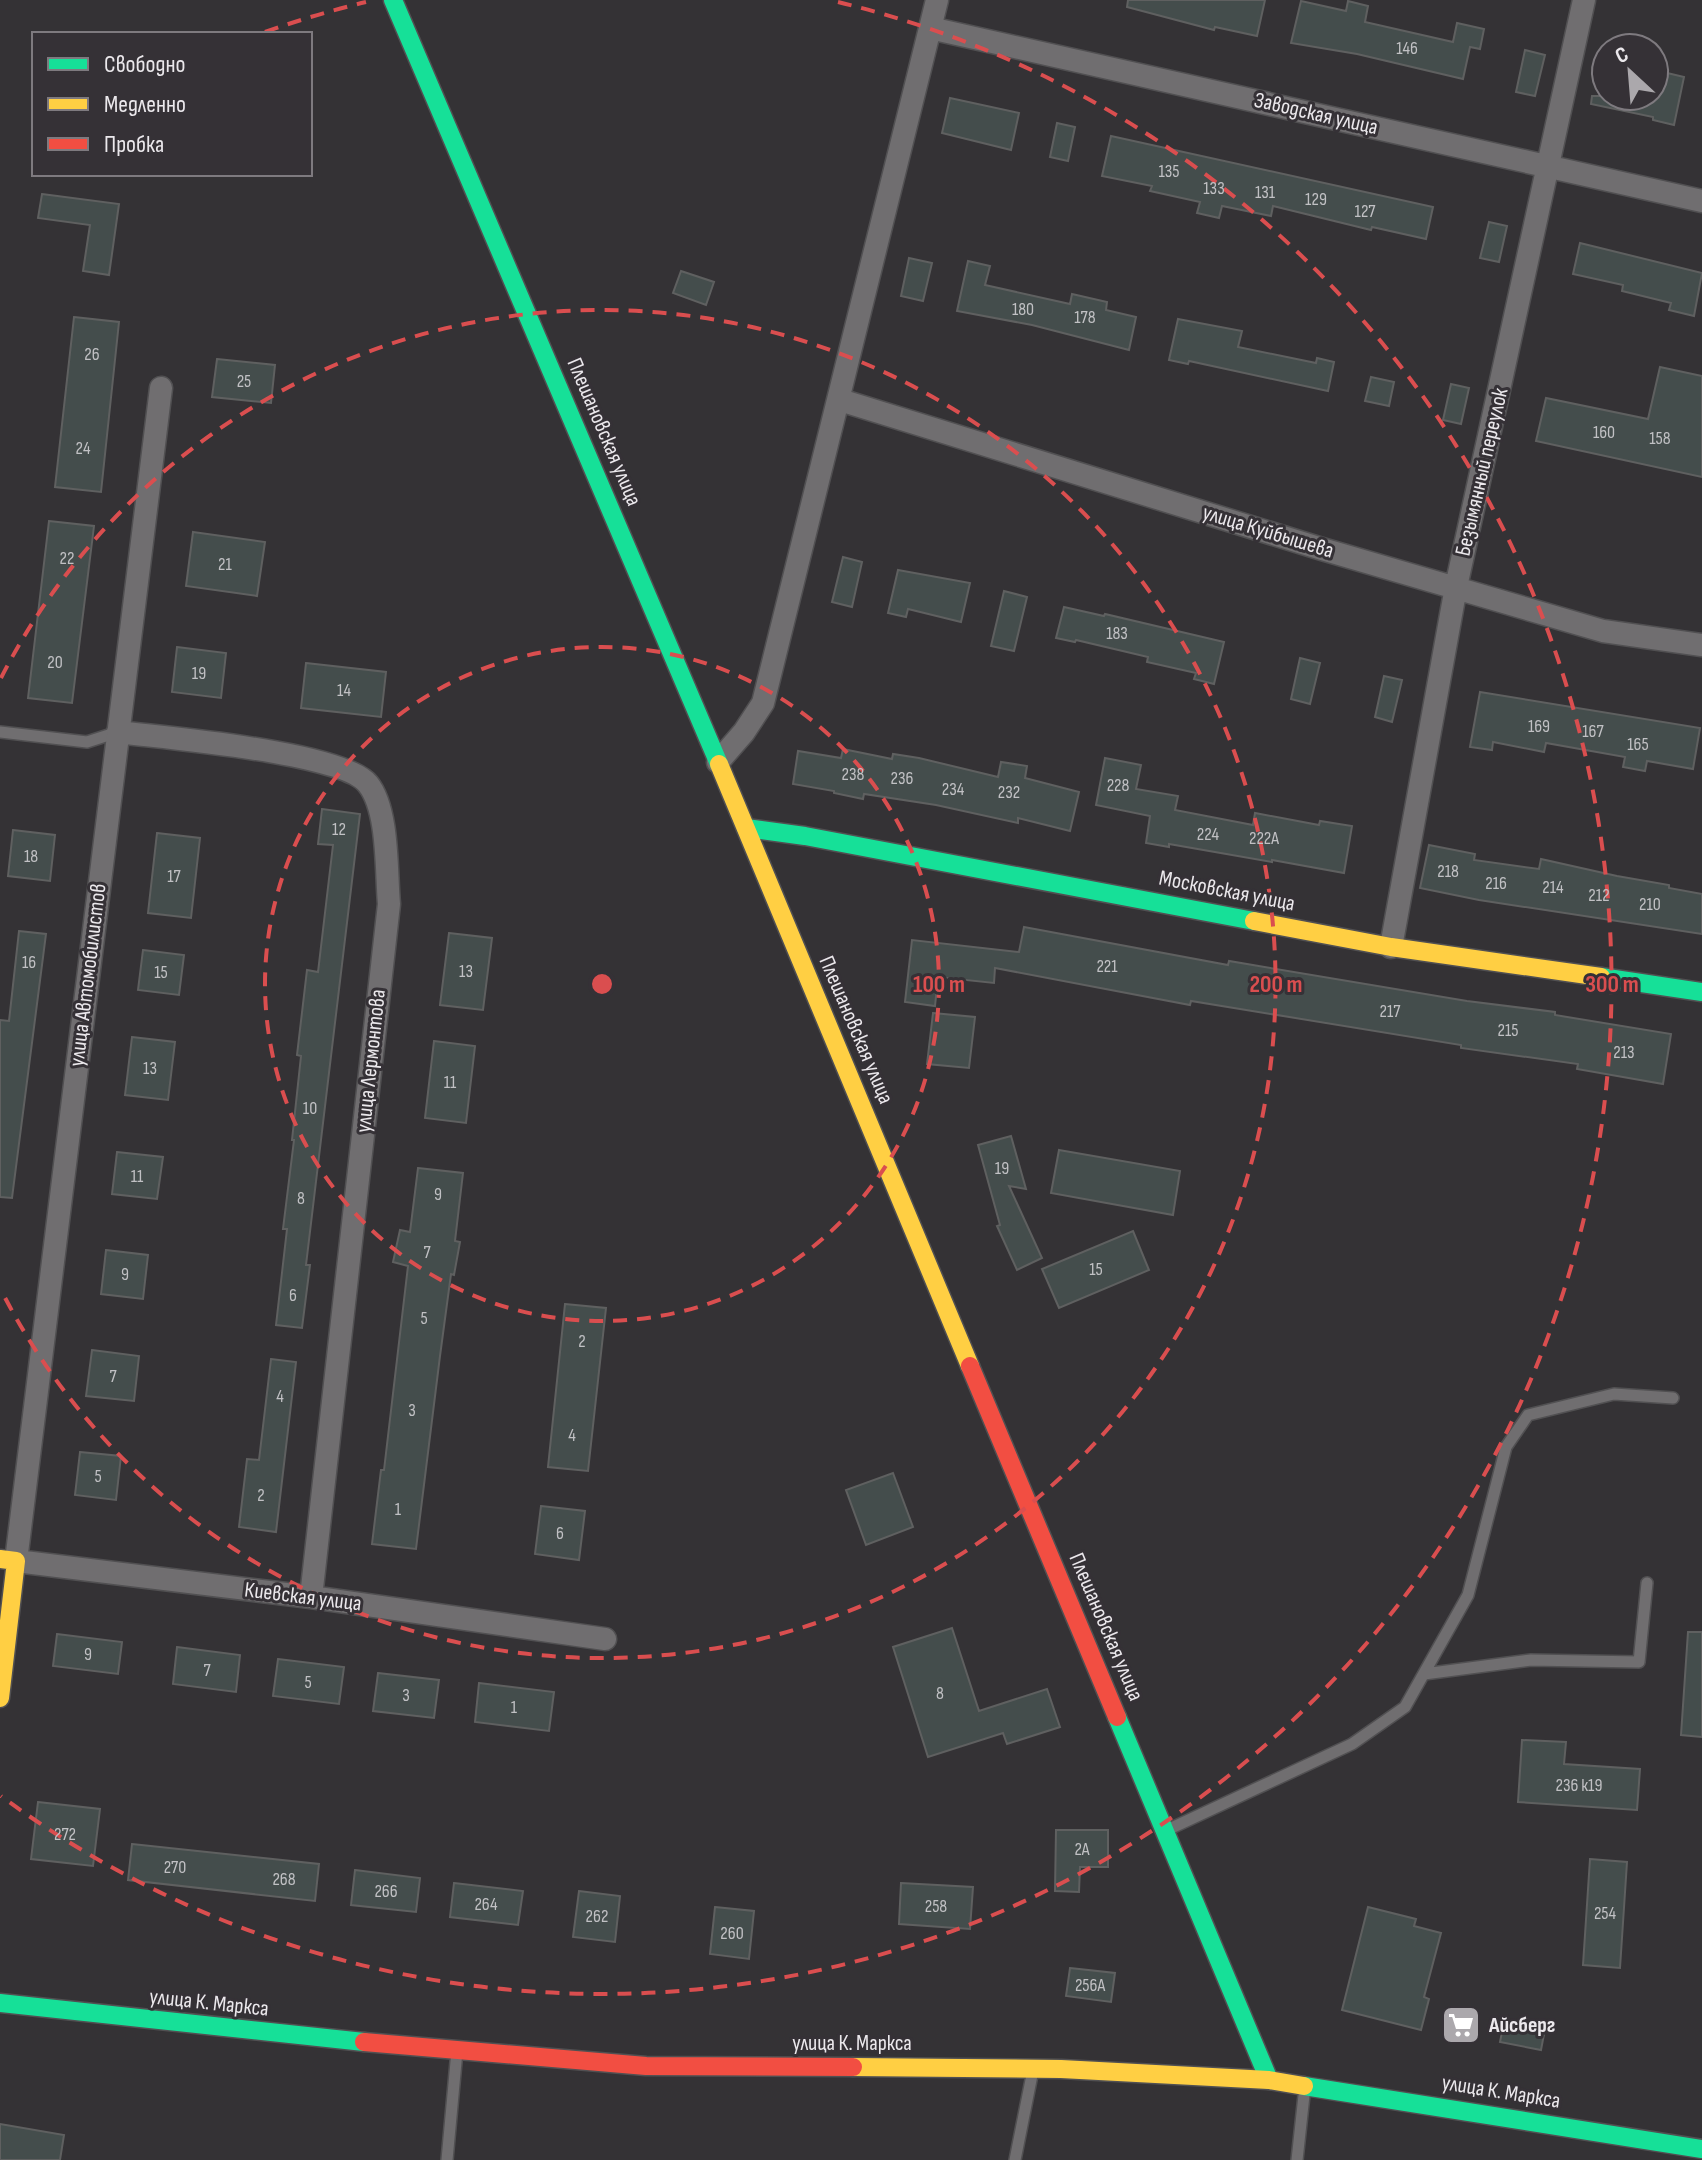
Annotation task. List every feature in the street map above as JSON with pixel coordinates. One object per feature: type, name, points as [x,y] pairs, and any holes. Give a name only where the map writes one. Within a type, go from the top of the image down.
[{"type":"main road","name":"Плешановская улица","points":[[393,0],[746,828],[1269,2080]]},
{"type":"main road","name":"Московская улица","points":[[746,828],[821,839],[1391,947],[1702,992]]},
{"type":"main road","points":[[0,1698],[8,1560]]},
{"type":"main road","name":"улица К. Маркса","points":[[0,2003],[265,2033],[646,2066],[1033,2068],[1269,2080],[1702,2149]]},
{"type":"street","points":[[718,762],[744,732],[763,703],[937,0]]},
{"type":"street","name":"Безымянный переулок","points":[[1391,947],[1456,587],[1584,0]]},
{"type":"street","name":"Заводская улица","points":[[930,28],[1702,201]]},
{"type":"street","name":"улица Автомобилистов","points":[[8,1560],[161,388]]},
{"type":"street","name":"улица Куйбышева","points":[[840,400],[1322,549],[1603,631],[1702,645]]},
{"type":"street","name":"улица Лермонтова","points":[[118,732],[292,754],[351,772],[368,784],[381,812],[389,904],[311,1597]]},
{"type":"street","name":"Киевская улица","points":[[8,1560],[311,1597],[605,1639]]},
{"type":"lane","points":[[0,732],[87,742],[118,732]]},
{"type":"lane","points":[[1165,1831],[1352,1744],[1405,1707],[1468,1595],[1506,1447],[1528,1415],[1614,1394],[1673,1398]]},
{"type":"lane","points":[[1424,1674],[1531,1660],[1639,1662],[1647,1583]]},
{"type":"lane","points":[[447,2160],[457,2050]]},
{"type":"lane","points":[[1015,2160],[1033,2068]]},
{"type":"lane","points":[[1297,2160],[1305,2085]]},
{"type":"building","points":[[1128,0],[1265,0],[1257,36],[1215,27],[1214,30],[1127,7]]},
{"type":"building","points":[[1301,1],[1346,11],[1348,1],[1368,6],[1365,22],[1453,42],[1457,23],[1484,29],[1480,49],[1470,47],[1463,79],[1357,54],[1291,43]]},
{"type":"building","points":[[1525,50],[1545,55],[1535,96],[1516,92]]},
{"type":"building","points":[[1670,74],[1684,77],[1674,125],[1653,120],[1653,117],[1629,112],[1670,112]]},
{"type":"building","points":[[950,98],[1019,113],[1011,150],[942,133]]},
{"type":"building","points":[[1057,123],[1075,127],[1068,161],[1050,157]]},
{"type":"building","points":[[1111,136],[1433,207],[1426,239],[1372,227],[1371,230],[1273,206],[1271,216],[1222,206],[1219,218],[1197,213],[1200,202],[1150,191],[1152,186],[1102,176]]},
{"type":"building","points":[[42,194],[119,204],[109,275],[83,271],[90,225],[38,218]]},
{"type":"building","points":[[1489,222],[1507,226],[1499,262],[1480,258]]},
{"type":"building","points":[[1580,243],[1702,273],[1694,316],[1669,310],[1671,303],[1622,291],[1623,285],[1573,274]]},
{"type":"building","points":[[909,258],[932,263],[923,301],[901,296]]},
{"type":"building","points":[[968,261],[990,266],[985,285],[1070,304],[1072,294],[1107,302],[1106,310],[1136,317],[1129,350],[1032,325],[957,311]]},
{"type":"building","points":[[681,271],[714,282],[706,305],[673,293]]},
{"type":"building","points":[[74,317],[119,322],[101,492],[55,487]]},
{"type":"building","points":[[1178,319],[1242,331],[1238,347],[1316,363],[1317,358],[1334,362],[1328,391],[1189,361],[1188,364],[1169,360]]},
{"type":"building","points":[[217,359],[275,365],[271,403],[212,397]]},
{"type":"building","points":[[1660,367],[1702,376],[1702,477],[1536,441],[1546,398],[1648,419]]},
{"type":"building","points":[[1371,377],[1394,382],[1389,406],[1365,401]]},
{"type":"building","points":[[1451,384],[1469,388],[1461,424],[1443,420]]},
{"type":"building","points":[[49,521],[94,526],[72,703],[28,698]]},
{"type":"building","points":[[193,532],[265,542],[257,596],[186,586]]},
{"type":"building","points":[[843,557],[862,562],[852,607],[832,602]]},
{"type":"building","points":[[898,570],[970,583],[961,622],[908,609],[906,617],[888,613]]},
{"type":"building","points":[[1004,591],[1027,597],[1014,651],[991,646]]},
{"type":"building","points":[[1064,607],[1224,642],[1214,684],[1194,679],[1196,673],[1147,662],[1148,657],[1056,638]]},
{"type":"building","points":[[177,647],[226,653],[221,698],[172,692]]},
{"type":"building","points":[[1300,658],[1320,663],[1310,704],[1291,699]]},
{"type":"building","points":[[306,663],[386,672],[381,717],[301,708]]},
{"type":"building","points":[[1384,676],[1402,680],[1392,722],[1375,717]]},
{"type":"building","points":[[1480,692],[1700,728],[1693,769],[1647,761],[1645,771],[1623,767],[1625,757],[1546,743],[1544,752],[1493,742],[1492,750],[1470,747]]},
{"type":"building","points":[[843,749],[892,759],[893,754],[919,758],[998,777],[1001,762],[1027,766],[1025,778],[1079,792],[1070,831],[1018,818],[1018,823],[936,805],[864,794],[863,799],[793,784],[798,751],[841,758]]},
{"type":"building","points":[[1105,758],[1141,765],[1136,789],[1178,796],[1175,810],[1253,825],[1255,813],[1319,825],[1320,821],[1352,826],[1344,873],[1169,844],[1169,847],[1146,843],[1150,816],[1096,805]]},
{"type":"building","points":[[322,809],[360,814],[306,1265],[310,1265],[302,1328],[276,1325],[287,1229],[283,1229],[294,1140],[301,1056],[297,1055],[307,970],[318,972],[333,845],[318,844]]},
{"type":"building","points":[[13,830],[55,835],[50,881],[8,876]]},
{"type":"building","points":[[157,833],[200,838],[191,918],[148,913]]},
{"type":"building","points":[[1429,845],[1475,854],[1474,860],[1539,869],[1541,859],[1702,894],[1702,934],[1420,888]]},
{"type":"building","points":[[1024,927],[1228,965],[1229,961],[1467,1001],[1555,1012],[1555,1015],[1671,1034],[1663,1084],[1577,1069],[1578,1064],[1461,1048],[1461,1045],[1191,1001],[1190,1005],[995,968],[994,983],[938,977],[935,1006],[905,1002],[912,940],[1019,952]]},
{"type":"building","points":[[19,931],[46,934],[12,1198],[0,1197],[0,1020],[9,1021]]},
{"type":"building","points":[[449,933],[492,938],[483,1010],[440,1005]]},
{"type":"building","points":[[143,950],[184,955],[179,995],[138,990]]},
{"type":"building","points":[[933,1013],[975,1017],[969,1068],[927,1064]]},
{"type":"building","points":[[132,1037],[175,1042],[168,1100],[125,1095]]},
{"type":"building","points":[[434,1041],[475,1046],[466,1123],[425,1118]]},
{"type":"building","points":[[1011,1136],[1026,1189],[1009,1186],[1042,1258],[1017,1270],[997,1226],[1000,1225],[978,1145]]},
{"type":"building","points":[[1059,1150],[1180,1171],[1173,1215],[1051,1193]]},
{"type":"building","points":[[117,1152],[163,1157],[157,1199],[112,1194]]},
{"type":"building","points":[[418,1168],[463,1173],[455,1241],[460,1242],[454,1275],[451,1274],[416,1549],[372,1544],[408,1266],[393,1262],[400,1230],[410,1232]]},
{"type":"building","points":[[1133,1231],[1149,1270],[1059,1308],[1042,1269]]},
{"type":"building","points":[[106,1250],[148,1255],[143,1299],[101,1294]]},
{"type":"building","points":[[565,1304],[606,1308],[588,1471],[548,1467]]},
{"type":"building","points":[[92,1350],[139,1356],[134,1401],[86,1396]]},
{"type":"building","points":[[271,1359],[296,1362],[276,1532],[239,1527],[247,1459],[259,1460]]},
{"type":"building","points":[[80,1452],[121,1456],[116,1500],[75,1495]]},
{"type":"building","points":[[893,1473],[913,1527],[866,1545],[846,1490]]},
{"type":"building","points":[[541,1506],[585,1511],[579,1560],[535,1554]]},
{"type":"building","points":[[952,1628],[979,1711],[1047,1689],[1060,1727],[1007,1744],[1003,1733],[928,1757],[893,1647]]},
{"type":"building","points":[[1688,1632],[1702,1632],[1702,1737],[1681,1735]]},
{"type":"building","points":[[57,1634],[122,1642],[118,1674],[53,1666]]},
{"type":"building","points":[[177,1647],[240,1655],[236,1692],[173,1684]]},
{"type":"building","points":[[278,1659],[344,1667],[339,1704],[273,1696]]},
{"type":"building","points":[[378,1673],[439,1680],[434,1718],[373,1711]]},
{"type":"building","points":[[479,1683],[554,1692],[549,1731],[475,1722]]},
{"type":"building","points":[[1522,1740],[1566,1742],[1564,1764],[1640,1769],[1637,1810],[1518,1802]]},
{"type":"building","points":[[38,1802],[100,1809],[93,1866],[31,1859]]},
{"type":"building","points":[[1056,1830],[1108,1830],[1108,1867],[1080,1867],[1079,1892],[1055,1891]]},
{"type":"building","points":[[132,1844],[319,1864],[315,1901],[128,1880]]},
{"type":"building","points":[[1590,1859],[1627,1862],[1620,1968],[1583,1965]]},
{"type":"building","points":[[355,1870],[420,1878],[416,1912],[351,1905]]},
{"type":"building","points":[[454,1883],[523,1891],[518,1925],[450,1917]]},
{"type":"building","points":[[901,1883],[973,1887],[970,1929],[899,1924]]},
{"type":"building","points":[[579,1891],[620,1896],[615,1942],[573,1937]]},
{"type":"building","points":[[715,1907],[754,1911],[749,1959],[710,1954]]},
{"type":"building","points":[[1368,1907],[1416,1919],[1414,1926],[1441,1933],[1424,1997],[1429,1999],[1421,2030],[1342,2010]]},
{"type":"building","points":[[1070,1968],[1115,1973],[1111,2002],[1066,1996]]},
{"type":"building","points":[[1504,2022],[1545,2029],[1541,2050],[1500,2042]]},
{"type":"building","points":[[0,2124],[64,2135],[60,2160],[0,2160]]},
{"type":"traffic: fast","points":[[393,0],[719,764]]},
{"type":"traffic: fast","points":[[746,828],[805,836],[1254,921]]},
{"type":"traffic: fast","points":[[1601,977],[1702,992]]},
{"type":"traffic: fast","points":[[1117,1717],[1269,2080]]},
{"type":"traffic: fast","points":[[0,2003],[364,2042]]},
{"type":"traffic: fast","points":[[1304,2086],[1702,2149]]},
{"type":"traffic: slow","points":[[719,764],[970,1366]]},
{"type":"traffic: slow","points":[[1254,921],[1391,947],[1601,977]]},
{"type":"traffic: slow","points":[[0,1559],[16,1561],[0,1698]]},
{"type":"traffic: slow","points":[[853,2067],[1061,2069],[1269,2080],[1304,2086]]},
{"type":"traffic: jam","points":[[970,1366],[1117,1717]]},
{"type":"traffic: jam","points":[[364,2042],[646,2066],[853,2067]]},
{"type":"place","name":"Айсберг","points":[[1461,2025]]}]
